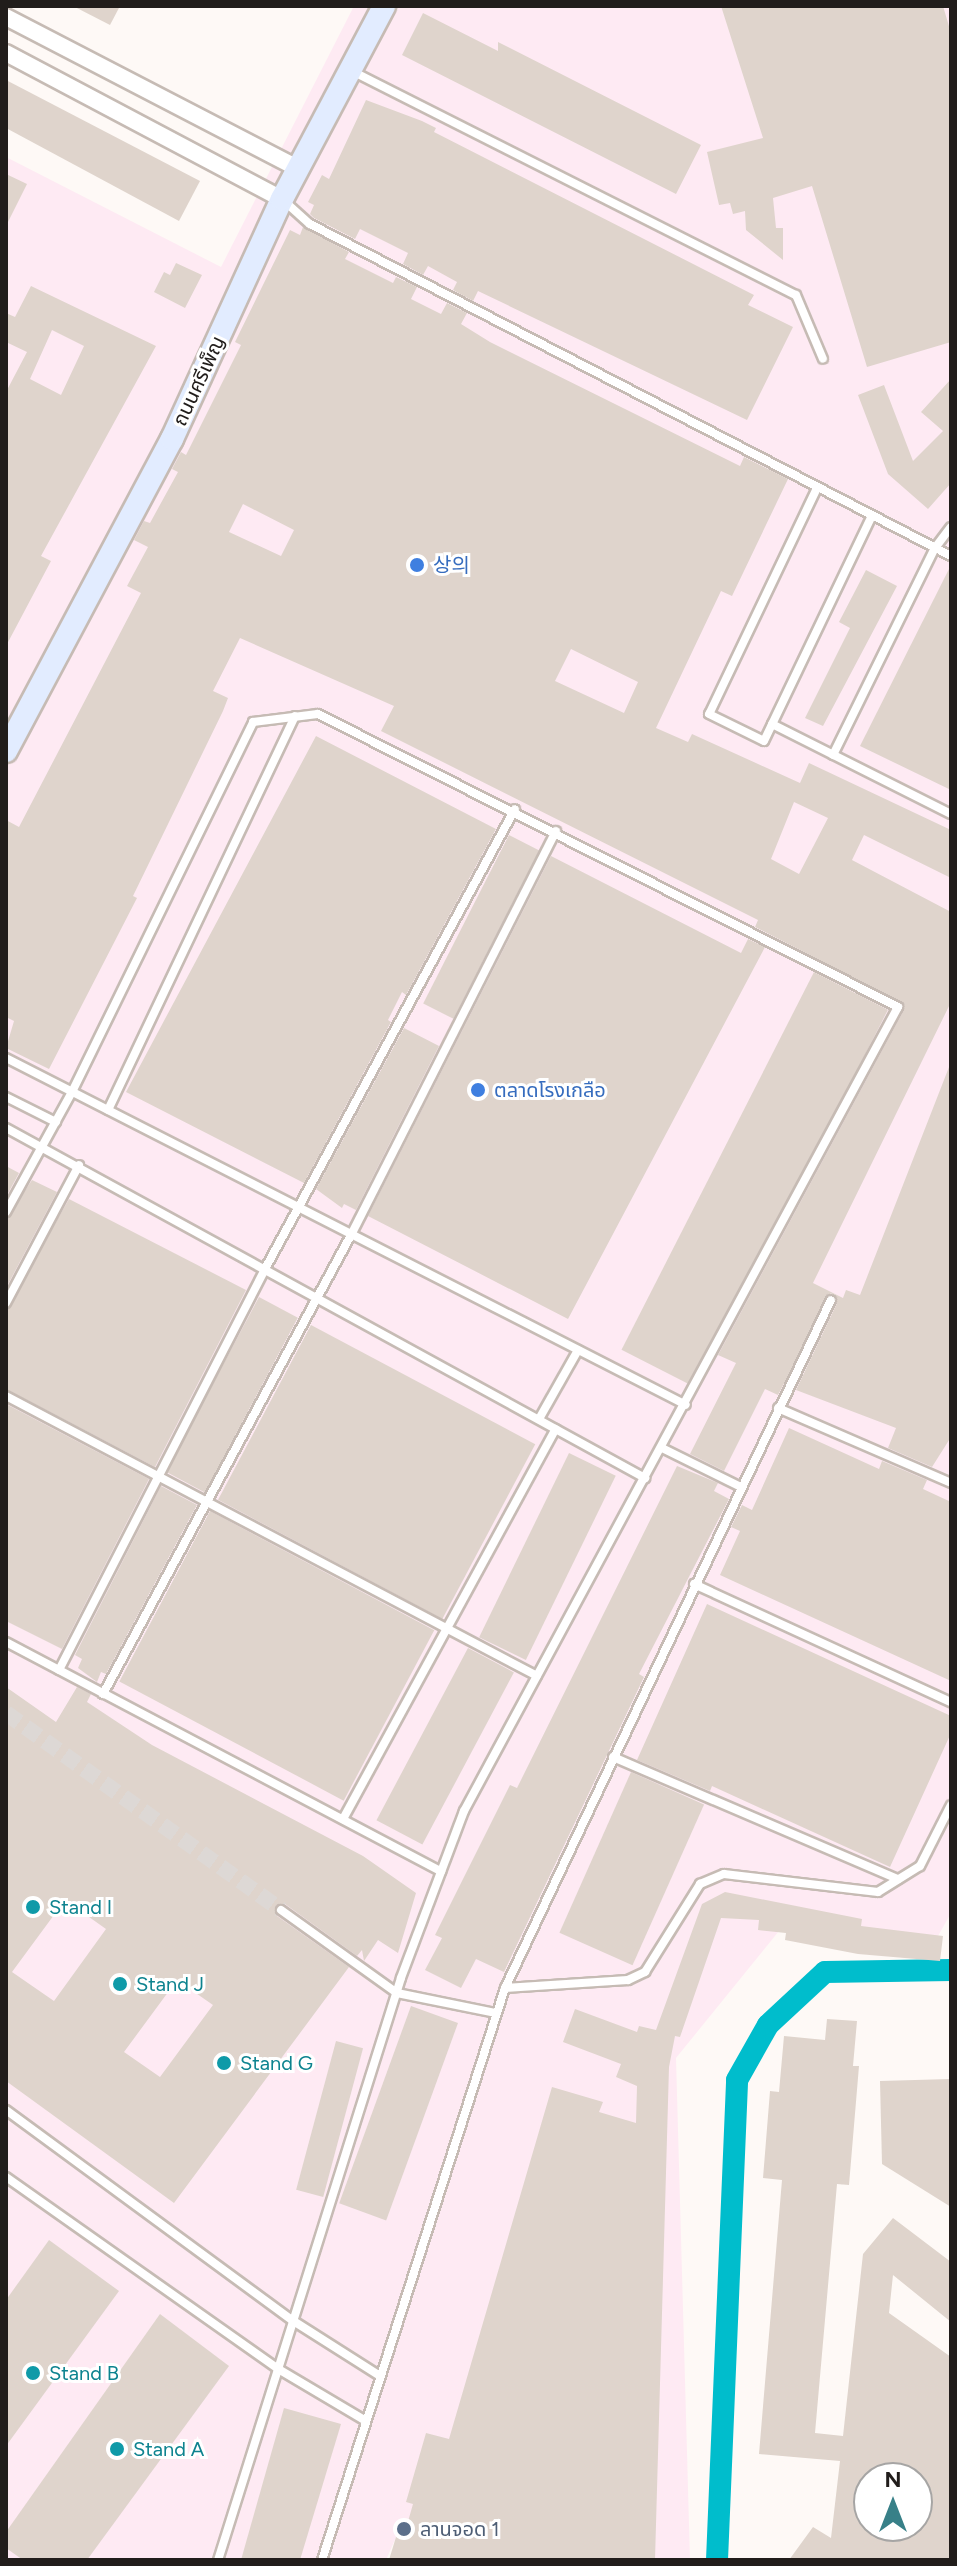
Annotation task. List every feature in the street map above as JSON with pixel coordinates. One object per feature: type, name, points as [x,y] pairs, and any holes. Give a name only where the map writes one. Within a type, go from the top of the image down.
[{"type":"main road","name":"ถนนศรีเพ็ญ","points":[[6,751],[172,439],[282,199],[384,6]]},
{"type":"street","points":[[6,17],[299,169]]},
{"type":"street","points":[[6,53],[282,199]]},
{"type":"lane","points":[[351,71],[796,295],[823,359]]},
{"type":"lane","points":[[282,199],[310,224],[951,556]]},
{"type":"lane","points":[[817,488],[709,714],[764,741],[872,516]]},
{"type":"lane","points":[[833,755],[935,548],[951,527]]},
{"type":"lane","points":[[6,1212],[72,1092],[253,722],[318,714],[515,809],[898,1007],[686,1405],[464,1811],[397,1993],[218,2560]]},
{"type":"lane","points":[[108,1110],[295,716]]},
{"type":"lane","points":[[772,724],[951,814]]},
{"type":"lane","points":[[59,1670],[266,1267],[515,809]]},
{"type":"lane","points":[[103,1694],[319,1296],[556,831]]},
{"type":"lane","points":[[6,1058],[686,1405]]},
{"type":"lane","points":[[6,1097],[56,1122]]},
{"type":"lane","points":[[6,1128],[43,1145],[319,1296],[645,1478]]},
{"type":"lane","points":[[6,1303],[79,1165]]},
{"type":"lane","points":[[322,2560],[505,1988],[831,1300]]},
{"type":"lane","points":[[539,1419],[578,1350]]},
{"type":"lane","points":[[6,1396],[537,1676]]},
{"type":"lane","points":[[778,1408],[951,1483]]},
{"type":"lane","points":[[343,1819],[556,1429]]},
{"type":"lane","points":[[662,1448],[741,1487]]},
{"type":"lane","points":[[694,1584],[951,1702]]},
{"type":"lane","points":[[6,1642],[441,1871]]},
{"type":"lane","points":[[613,1757],[898,1879]]},
{"type":"lane","points":[[505,1988],[628,1980],[645,1972],[700,1884],[724,1874],[878,1892],[920,1866],[951,1805]]},
{"type":"lane","points":[[281,1910],[397,1993],[495,2013]]},
{"type":"lane","points":[[6,2110],[295,2322],[380,2376]]},
{"type":"lane","points":[[6,2177],[280,2370],[366,2421]]},
{"type":"shaded area","name":"ตลาดโรงเกลือ","points":[[354,6],[951,6],[951,1913],[938,1936],[783,1926],[676,2058],[690,2560],[481,2560],[397,2535],[386,2560],[6,2560],[6,157],[221,267]]},
{"type":"building","points":[[73,6],[120,6],[110,25]]},
{"type":"building","points":[[721,6],[943,6],[951,33],[951,342],[867,367],[812,186],[773,198],[776,228],[783,228],[783,260],[746,230],[745,211],[733,214],[730,203],[719,205],[707,152],[763,138]]},
{"type":"building","points":[[423,13],[498,51],[498,42],[701,145],[676,194],[402,55]]},
{"type":"building","points":[[6,80],[200,181],[179,221],[6,128]]},
{"type":"building","points":[[366,100],[436,128],[434,132],[754,295],[748,305],[793,327],[747,420],[478,291],[473,301],[453,290],[457,282],[428,266],[423,275],[403,264],[408,253],[360,229],[355,239],[314,218],[310,214],[314,205],[308,202],[322,175],[329,179]]},
{"type":"building","points":[[6,174],[27,184],[6,226]]},
{"type":"building","points":[[303,227],[349,252],[345,259],[393,283],[396,277],[417,287],[411,299],[441,314],[447,303],[467,313],[461,324],[490,342],[740,466],[744,457],[788,479],[732,596],[721,591],[656,728],[688,742],[692,734],[800,783],[809,763],[951,830],[951,878],[864,835],[852,860],[951,912],[951,1002],[813,1283],[843,1298],[846,1290],[860,1295],[951,1062],[951,1437],[932,1467],[888,1448],[896,1428],[796,1390],[837,1303],[831,1293],[778,1395],[765,1389],[724,1471],[690,1454],[736,1363],[718,1355],[904,1010],[903,1003],[755,927],[758,920],[381,731],[394,706],[240,638],[213,691],[228,698],[223,711],[133,896],[137,898],[49,1069],[6,1048],[14,1021],[6,1017],[6,820],[19,827],[141,593],[127,586],[148,547],[134,540],[144,521],[150,523],[178,472],[172,469],[181,452],[186,455],[241,345],[235,342],[290,230],[300,235]],"holes":[[[243,504],[294,530],[281,556],[229,532]],[[571,649],[638,682],[624,713],[555,681]],[[794,802],[828,818],[799,874],[771,859]]]},
{"type":"building","points":[[176,263],[202,275],[185,308],[154,292],[164,272],[170,275]]},
{"type":"building","points":[[31,286],[156,346],[41,556],[51,561],[6,646],[6,392],[27,352],[6,342],[6,313],[15,317]],"holes":[[[52,330],[84,346],[61,395],[30,379]]]},
{"type":"building","points":[[951,379],[951,483],[928,509],[888,474],[858,395],[884,385],[913,461],[943,431],[921,412]]},
{"type":"building","points":[[951,565],[951,790],[860,746]]},
{"type":"building","points":[[866,570],[897,586],[823,726],[805,718],[850,628],[839,622]]},
{"type":"building","points":[[316,736],[496,829],[406,995],[402,992],[388,1020],[391,1022],[304,1183],[126,1092]]},
{"type":"building","points":[[509,835],[539,850],[453,1019],[423,1003]]},
{"type":"building","points":[[551,856],[741,953],[748,939],[765,947],[568,1319],[368,1216]]},
{"type":"building","points":[[814,972],[888,1010],[695,1387],[622,1350]]},
{"type":"building","points":[[404,1028],[439,1046],[356,1210],[344,1204],[342,1208],[316,1189]]},
{"type":"building","points":[[6,1166],[19,1173],[6,1197]]},
{"type":"building","points":[[32,1180],[57,1192],[6,1288],[6,1219]]},
{"type":"building","points":[[69,1199],[246,1290],[155,1467],[6,1389],[6,1310]]},
{"type":"building","points":[[259,1297],[298,1318],[205,1492],[166,1472]]},
{"type":"building","points":[[311,1325],[535,1444],[442,1619],[218,1500]]},
{"type":"building","points":[[6,1404],[149,1479],[62,1649],[6,1621]]},
{"type":"building","points":[[789,1428],[879,1469],[882,1461],[927,1480],[923,1489],[951,1502],[951,1681],[720,1575],[740,1531],[731,1527],[742,1505],[752,1510]]},
{"type":"building","points":[[569,1453],[616,1476],[526,1660],[479,1637]]},
{"type":"building","points":[[677,1466],[718,1483],[714,1491],[729,1499],[639,1674],[644,1677],[504,1972],[476,1959],[461,1988],[425,1970],[442,1938],[435,1935],[510,1785],[517,1788]]},
{"type":"building","points":[[161,1486],[197,1505],[106,1674],[101,1672],[97,1682],[78,1668],[82,1659],[75,1655]]},
{"type":"building","points":[[210,1511],[434,1630],[344,1801],[119,1681]]},
{"type":"building","points":[[707,1604],[951,1716],[951,1733],[890,1867],[712,1786],[710,1791],[637,1760]]},
{"type":"building","points":[[468,1648],[514,1672],[422,1845],[376,1820]]},
{"type":"building","points":[[6,1687],[56,1722],[77,1687],[91,1694],[87,1702],[152,1745],[363,1856],[416,1893],[398,1953],[378,1940],[364,1961],[362,1950],[357,1956],[285,1904],[276,1905],[277,1916],[349,1967],[174,2203],[6,2081]],"holes":[[[65,1900],[106,1929],[54,2001],[12,1972]],[[177,1980],[213,2005],[160,2077],[124,2052]]]},
{"type":"building","points":[[631,1772],[704,1805],[632,1965],[559,1933]]},
{"type":"building","points":[[725,1892],[862,1919],[861,1926],[943,1936],[940,1961],[858,1954],[785,1940],[786,1933],[758,1930],[759,1920],[721,1918],[680,2037],[675,2036],[669,2067],[655,2560],[389,2560],[396,2537],[403,2539],[413,2504],[406,2502],[426,2433],[449,2439],[552,2087],[603,2102],[599,2112],[636,2123],[637,2086],[616,2077],[621,2064],[563,2042],[575,2009],[637,2032],[639,2026],[656,2030],[702,1904]]},
{"type":"building","points":[[411,2006],[458,2023],[386,2220],[339,2203]]},
{"type":"building","points":[[827,2019],[857,2021],[853,2066],[859,2066],[849,2185],[837,2184],[815,2433],[843,2436],[863,2254],[893,2218],[951,2262],[951,2322],[893,2275],[889,2313],[951,2357],[951,2560],[789,2560],[813,2527],[831,2538],[840,2461],[759,2454],[782,2180],[763,2178],[770,2091],[779,2092],[784,2036],[825,2040]]},
{"type":"building","points":[[336,2041],[363,2048],[323,2197],[296,2190]]},
{"type":"building","points":[[950,2079],[951,2207],[882,2164],[880,2081]]},
{"type":"building","name":"Stand B","points":[[49,2240],[119,2291],[6,2446],[6,2300]]},
{"type":"building","name":"Stand A","points":[[160,2314],[229,2366],[87,2560],[23,2560],[6,2548],[6,2532]]},
{"type":"building","points":[[284,2408],[341,2424],[300,2560],[241,2560]]},
{"type":"waterway","points":[[717,2560],[737,2080],[768,2025],[825,1972],[951,1970]]},
{"type":"tunnel","points":[[6,1713],[281,1910]]},
{"type":"place","name":"상의","points":[[417,565]]},
{"type":"place","name":"ตลาดโรงเกลือ","points":[[478,1090]]},
{"type":"place","name":"Stand I","points":[[33,1907]]},
{"type":"place","name":"Stand J","points":[[120,1984]]},
{"type":"place","name":"Stand G","points":[[224,2063]]},
{"type":"place","name":"Stand B","points":[[33,2373]]},
{"type":"place","name":"Stand A","points":[[117,2449]]},
{"type":"place","name":"ลานจอด 1","points":[[404,2529]]}]
